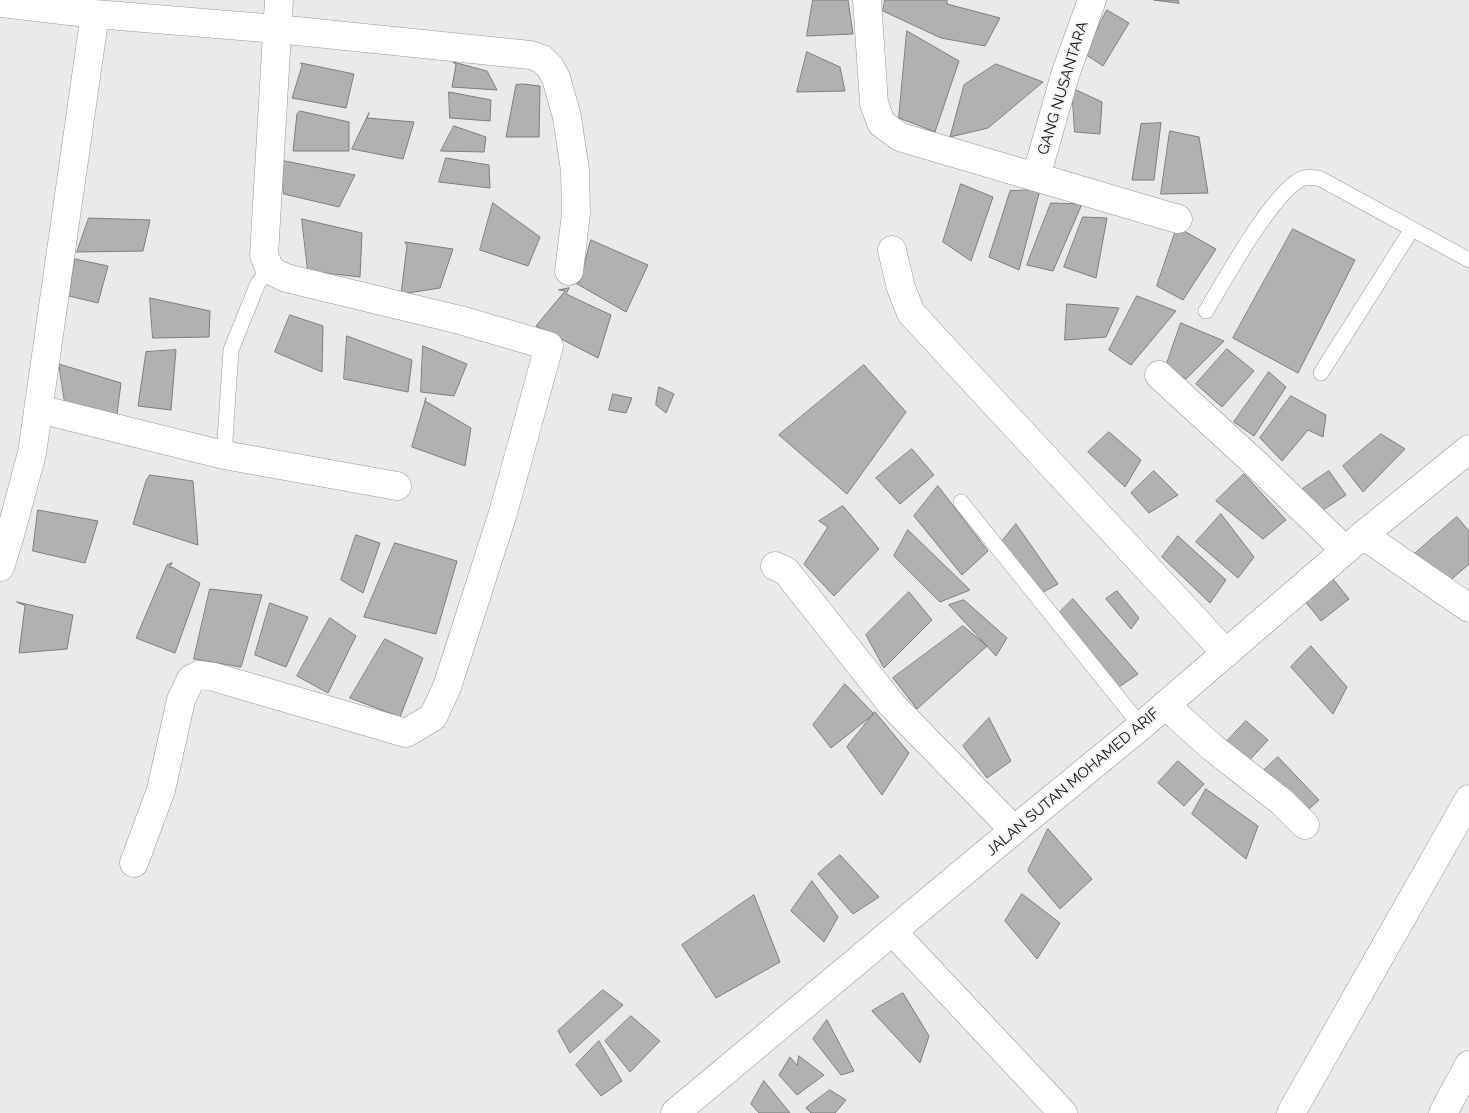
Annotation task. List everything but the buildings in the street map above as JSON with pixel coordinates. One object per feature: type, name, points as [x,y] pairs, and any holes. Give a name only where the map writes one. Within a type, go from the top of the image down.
[{"type":"street","points":[[134,862],[161,790],[181,700],[191,679],[199,675],[214,677],[406,733],[433,717],[448,687],[503,513],[549,346],[460,320],[286,278],[270,270],[264,255],[278,0]]},
{"type":"street","points":[[867,0],[874,102],[881,123],[900,137],[1178,219]]},
{"type":"street","name":"GANG NUSANTARA","points":[[1036,177],[1065,74],[1092,0]]},
{"type":"street","points":[[0,3],[95,14],[530,55],[542,60],[550,67],[556,78],[568,117],[575,170],[576,214],[569,271]]},
{"type":"street","points":[[0,567],[25,485],[32,453],[95,14]]},
{"type":"street","points":[[892,250],[901,288],[911,313],[1226,653]]},
{"type":"street","points":[[1159,374],[1255,464],[1354,543],[1469,608]]},
{"type":"street","points":[[39,409],[224,455],[397,486]]},
{"type":"street","name":"JALAN SUTAN MOHAMED ARIF","points":[[675,1113],[1165,706],[1354,543],[1469,449]]},
{"type":"street","points":[[775,566],[786,571],[892,705],[1014,830]]},
{"type":"street","points":[[1165,706],[1212,748],[1282,802],[1304,825]]},
{"type":"street","points":[[1291,1113],[1469,799]]},
{"type":"street","points":[[893,932],[1063,1113]]},
{"type":"street","points":[[1443,1113],[1469,1065]]},
{"type":"lane","points":[[1206,311],[1261,223],[1287,189],[1304,178],[1319,178],[1469,260]]},
{"type":"lane","points":[[1322,373],[1412,228]]},
{"type":"lane","points":[[224,455],[231,350],[258,283],[270,270]]},
{"type":"lane","points":[[960,502],[1141,726]]}]
